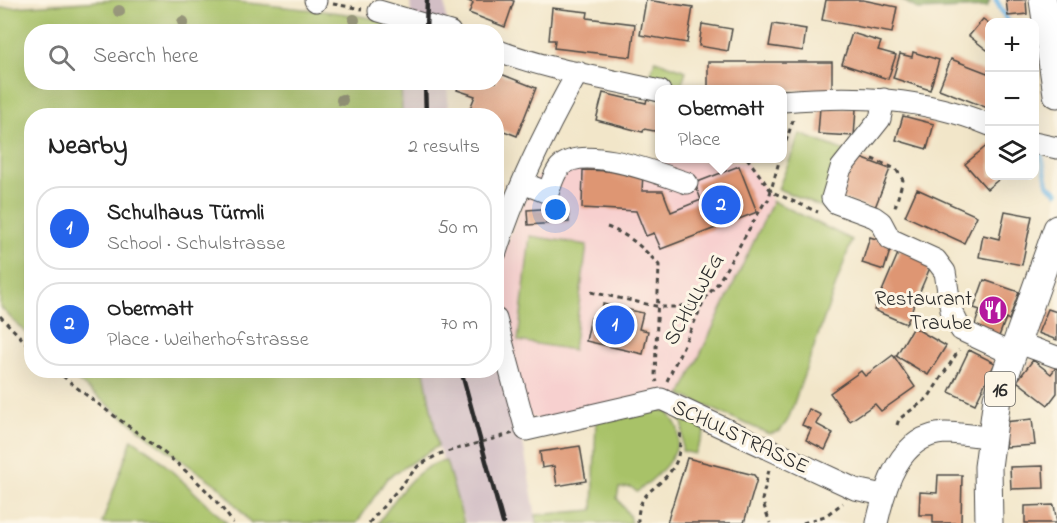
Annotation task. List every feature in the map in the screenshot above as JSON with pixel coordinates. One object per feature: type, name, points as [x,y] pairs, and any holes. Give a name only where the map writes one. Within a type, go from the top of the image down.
[{"type":"main road","points":[[1043,0],[1057,94]]},
{"type":"main road","name":"16","points":[[989,523],[988,467],[997,398],[1057,229]]},
{"type":"street","points":[[379,11],[423,24]]},
{"type":"street","points":[[504,53],[553,69],[578,72],[655,90]]},
{"type":"street","points":[[504,227],[549,124],[578,72]]},
{"type":"street","points":[[791,100],[839,97],[884,99],[925,104],[985,123]]},
{"type":"street","points":[[884,99],[880,118],[841,168],[832,198],[836,202],[874,217],[888,234],[928,256],[941,266],[947,279],[951,310],[961,330],[969,336],[1057,357]]},
{"type":"street","points":[[523,183],[548,193],[558,168],[574,158],[585,157],[639,167],[687,183]]},
{"type":"street","points":[[504,356],[520,431]]},
{"type":"street","name":"SCHULSTRASSE","points":[[520,431],[664,398],[855,489],[883,495]]},
{"type":"street","points":[[877,523],[883,495],[894,469],[909,449],[927,438],[944,433],[992,438]]},
{"type":"path","points":[[315,0],[379,11]]},
{"type":"path","points":[[787,125],[791,100]]},
{"type":"path","points":[[856,150],[896,170],[903,180],[888,234]]},
{"type":"path","points":[[750,163],[772,192]]},
{"type":"path","name":"SCHULWEG","points":[[664,398],[704,301],[718,283],[772,192],[779,163]]},
{"type":"path","points":[[607,227],[639,244],[660,265],[660,307],[656,329],[655,376],[681,428],[675,465],[645,494],[637,507],[638,523]]},
{"type":"path","points":[[591,292],[660,307],[677,307],[704,301]]},
{"type":"path","points":[[0,316],[24,341]]},
{"type":"path","points":[[897,426],[899,419],[928,398],[969,336]]},
{"type":"path","points":[[66,378],[179,464],[222,507],[233,523]]},
{"type":"path","points":[[369,523],[418,466],[439,454],[520,431]]},
{"type":"path","points":[[770,523],[762,500],[768,471],[777,453]]},
{"type":"path","points":[[803,523],[825,516],[855,489]]},
{"type":"shaded area","points":[[410,0],[445,0],[447,24],[412,24]]},
{"type":"shaded area","points":[[397,90],[447,90],[449,108],[398,108]]},
{"type":"shaded area","points":[[566,156],[655,159],[655,163],[747,163],[773,201],[681,395],[648,394],[539,421],[529,416],[504,328],[504,249],[533,181]]},
{"type":"shaded area","points":[[504,369],[522,437],[537,523],[466,523],[438,446],[422,378],[504,378]]},
{"type":"green space","points":[[115,0],[220,0],[340,13],[396,22],[396,24],[24,24],[24,90],[401,90],[402,108],[24,108],[24,331],[0,307],[0,8]]},
{"type":"green space","points":[[902,0],[990,0],[987,7],[919,10]]},
{"type":"green space","points":[[655,60],[686,71],[681,85],[669,85],[649,78]]},
{"type":"green space","points":[[800,134],[845,151],[822,207],[778,189]]},
{"type":"green space","points":[[773,201],[852,240],[788,420],[780,431],[769,434],[681,395]]},
{"type":"green space","points":[[530,236],[587,245],[573,350],[518,341]]},
{"type":"green space","points":[[74,378],[425,378],[438,446],[387,478],[357,523],[251,523],[221,488],[157,443]]},
{"type":"green space","points":[[655,408],[668,412],[677,427],[678,439],[672,457],[666,465],[637,492],[631,487],[619,488],[617,498],[629,515],[631,523],[537,523],[536,515],[593,510],[596,419]]},
{"type":"green space","points":[[677,415],[706,429],[695,454],[682,451],[683,425]]},
{"type":"green space","points":[[132,439],[156,456],[227,523],[102,523]]},
{"type":"green space","points":[[446,461],[464,523],[378,523],[399,494],[416,476],[435,464]]},
{"type":"building","points":[[466,0],[514,1],[505,27],[504,24],[497,24],[469,13],[473,3]]},
{"type":"building","points":[[646,0],[693,7],[687,43],[640,35]]},
{"type":"building","points":[[826,0],[863,0],[897,7],[892,33],[822,20]]},
{"type":"building","points":[[1006,0],[1026,0],[1027,14],[1008,16]]},
{"type":"building","points":[[552,8],[588,12],[587,18],[635,24],[631,57],[554,48],[555,40],[549,40]]},
{"type":"building","points":[[983,19],[985,20],[985,48],[969,36]]},
{"type":"building","points":[[702,24],[732,29],[728,51],[699,46]]},
{"type":"building","points":[[773,24],[806,29],[803,51],[769,46]]},
{"type":"building","points":[[852,33],[881,42],[878,50],[896,55],[888,79],[842,64]]},
{"type":"building","points":[[913,52],[939,60],[930,90],[893,78],[900,54],[912,57]]},
{"type":"building","points":[[951,59],[985,72],[985,107],[939,89]]},
{"type":"building","points":[[708,62],[832,62],[832,90],[787,90],[787,85],[708,85]]},
{"type":"building","points":[[504,75],[536,88],[517,136],[504,131],[504,108],[470,108],[475,96],[457,90],[504,90]]},
{"type":"building","points":[[603,93],[646,103],[647,99],[655,101],[655,131],[644,129],[643,132],[596,120]]},
{"type":"building","points":[[820,107],[856,109],[854,136],[818,134]]},
{"type":"building","points":[[903,116],[934,124],[927,149],[896,140]]},
{"type":"building","points":[[985,147],[985,180],[998,180],[987,189],[965,164]]},
{"type":"building","points":[[853,155],[890,169],[874,210],[838,197]]},
{"type":"building","points":[[739,166],[757,212],[661,249],[654,233],[646,236],[636,211],[582,208],[583,170],[643,172],[642,191],[663,191],[671,212],[701,200],[695,183]]},
{"type":"building","points":[[917,189],[977,216],[964,243],[905,216]]},
{"type":"building","points":[[568,207],[569,222],[528,225],[527,210]]},
{"type":"building","points":[[1005,211],[1032,216],[1022,265],[979,257],[983,235],[999,239]]},
{"type":"building","points":[[870,237],[892,244],[884,270],[862,263]]},
{"type":"building","points":[[900,249],[932,263],[906,324],[874,310]]},
{"type":"building","points":[[984,280],[1019,292],[1009,320],[1006,318],[998,339],[973,330],[980,310],[974,308]]},
{"type":"building","points":[[603,304],[643,313],[639,329],[648,331],[643,354],[586,341],[591,318],[599,320]]},
{"type":"building","points":[[1048,309],[1057,312],[1057,340],[1038,333]]},
{"type":"building","points":[[913,327],[946,346],[928,375],[896,356]]},
{"type":"building","points":[[969,350],[995,363],[975,404],[949,392]]},
{"type":"building","points":[[893,355],[915,387],[881,411],[875,404],[850,421],[830,393],[861,371],[865,376]]},
{"type":"building","points":[[1033,360],[1051,374],[1057,366],[1057,393],[1048,405],[1017,381]]},
{"type":"building","points":[[809,409],[821,415],[816,424],[833,433],[825,450],[806,440],[811,429],[802,425]]},
{"type":"building","points":[[1032,419],[1035,445],[1006,447],[1004,422]]},
{"type":"building","points":[[580,446],[586,481],[557,486],[554,466],[542,468],[540,452]]},
{"type":"building","points":[[687,458],[754,475],[757,479],[744,523],[667,523]]},
{"type":"building","points":[[1043,466],[1044,488],[1011,489],[1010,467]]},
{"type":"building","points":[[938,475],[962,475],[961,523],[933,523],[933,515],[919,515],[920,492],[937,493]]},
{"type":"building","points":[[1054,505],[1057,523],[1025,523],[1025,506]]},
{"type":"waterway","points":[[996,0],[1006,18]]},
{"type":"waterway","points":[[1040,148],[1048,185],[1057,192]]},
{"type":"railway","points":[[426,24],[427,0]]},
{"type":"railway","points":[[425,90],[426,108]]},
{"type":"railway","points":[[463,378],[503,523]]},
{"type":"place","name":"Obermatt","points":[[721,205]]},
{"type":"place","name":"Restaurant Traube","points":[[993,310]]},
{"type":"place","name":"Schulhaus Türmli","points":[[615,325]]}]
